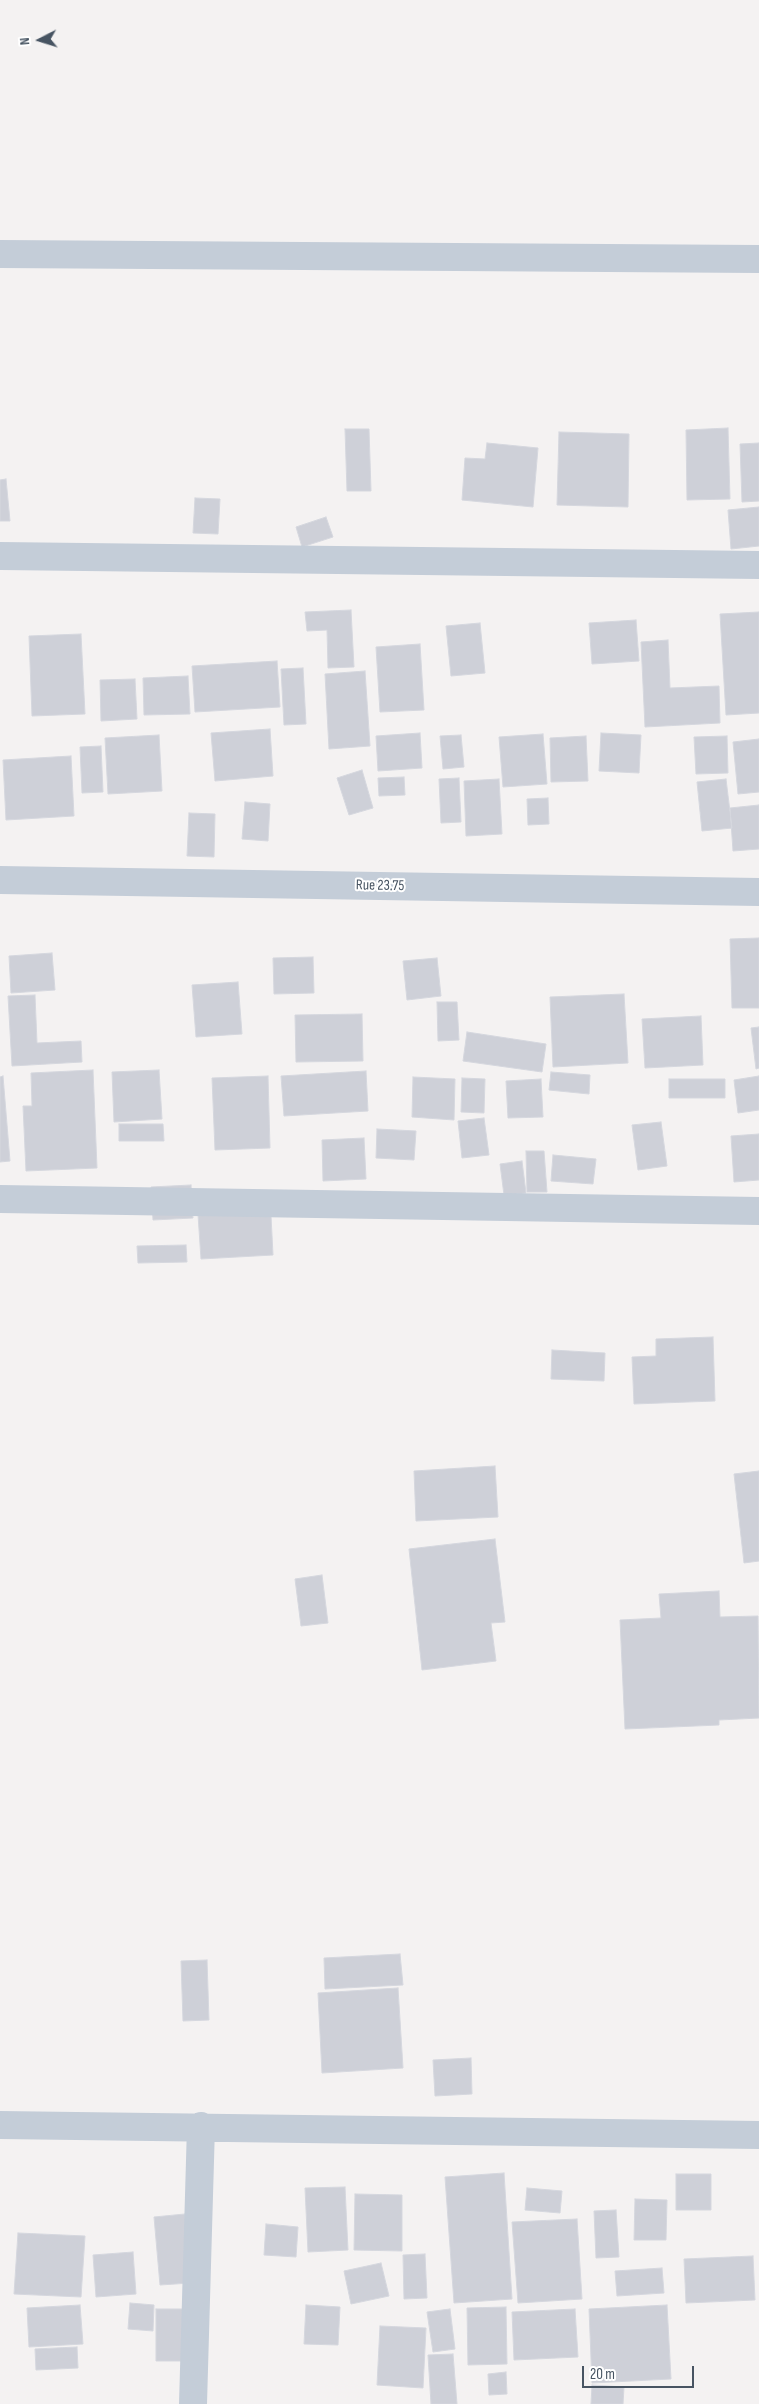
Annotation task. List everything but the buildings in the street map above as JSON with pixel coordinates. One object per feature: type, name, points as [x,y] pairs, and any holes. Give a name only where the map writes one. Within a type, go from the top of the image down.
[{"type":"street","points":[[0,254],[759,260]]},
{"type":"street","points":[[0,556],[759,565]]},
{"type":"street","name":"Rue 23.75","points":[[0,880],[759,892]]},
{"type":"street","points":[[0,1200],[759,1211]]},
{"type":"street","points":[[0,2124],[759,2135]]},
{"type":"street","points":[[193,2404],[201,2126]]}]
